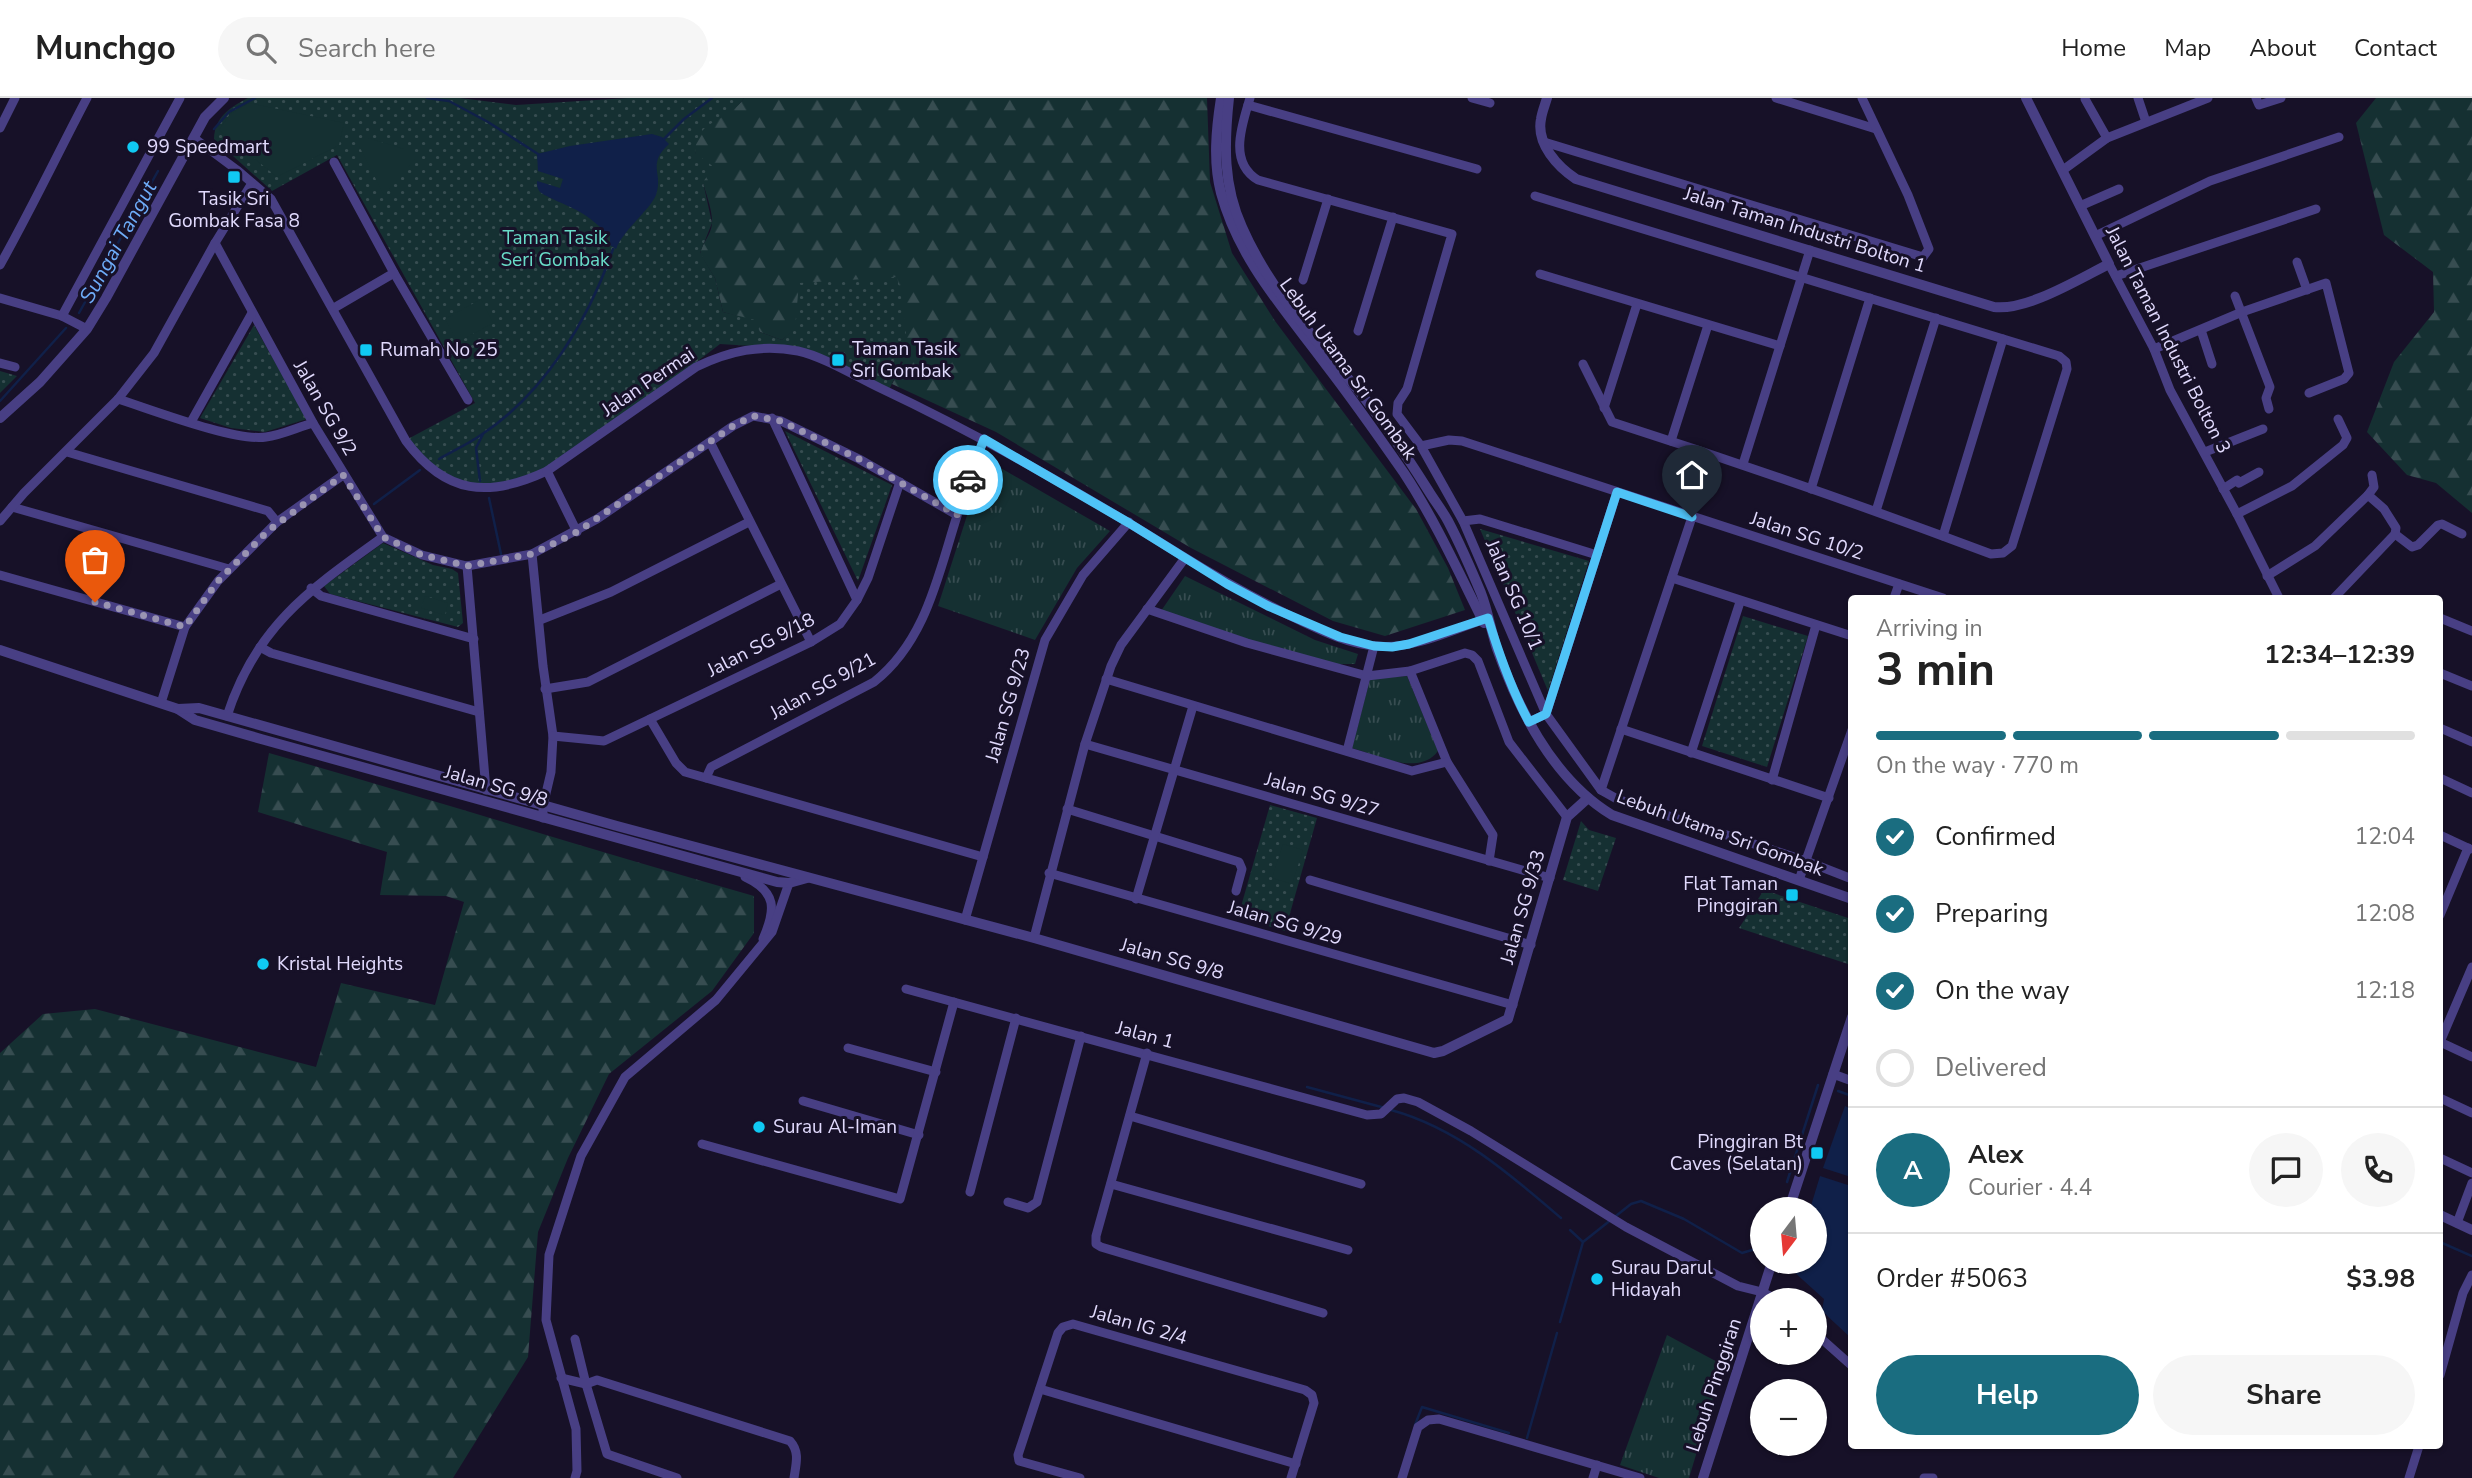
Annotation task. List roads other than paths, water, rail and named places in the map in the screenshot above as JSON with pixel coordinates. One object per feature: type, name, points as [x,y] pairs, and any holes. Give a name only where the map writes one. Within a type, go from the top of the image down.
[{"type":"street","points":[[0,128],[15,98]]},
{"type":"street","points":[[0,265],[88,98]]},
{"type":"street","points":[[62,316],[180,98]]},
{"type":"street","points":[[0,418],[40,382],[87,330],[205,117],[224,98]]},
{"type":"street","name":"Lebuh Utama Sri Gombak","points":[[1220,98],[1216,167],[1227,212],[1242,247],[1265,285],[1326,364],[1404,474],[1485,619],[1517,700],[1562,770],[1588,798],[1622,819],[1848,898]]},
{"type":"street","name":"Lebuh Utama Sri Gombak","points":[[1229,98],[1225,135],[1228,186],[1233,206],[1251,248],[1303,325],[1399,443],[1447,519],[1481,594],[1485,619]]},
{"type":"street","points":[[1472,98],[1490,103]]},
{"type":"street","points":[[1547,98],[1540,122],[1544,142],[1919,256],[1927,255],[1929,249],[1908,195],[1862,98]]},
{"type":"street","points":[[1776,98],[1876,129]]},
{"type":"street","name":"Jalan Taman Industri Bolton 3","points":[[2026,98],[2154,349],[2170,390],[2238,514],[2277,595]]},
{"type":"street","points":[[2138,98],[2146,122]]},
{"type":"street","points":[[2256,98],[2259,105],[2281,98]]},
{"type":"street","points":[[2085,99],[2107,138]]},
{"type":"street","points":[[2063,170],[2107,138],[2204,99]]},
{"type":"street","points":[[1358,331],[1393,218],[1258,180],[1247,174],[1239,153],[1249,101],[1477,169]]},
{"type":"street","points":[[2095,236],[2210,181],[2339,137]]},
{"type":"street","name":"Jalan Permai","points":[[194,138],[271,199],[406,441],[426,464],[451,480],[485,489],[512,485],[547,471],[696,367],[723,354],[770,348],[803,352],[984,439],[1129,523],[1227,584],[1326,632],[1374,646],[1409,644],[1485,619]]},
{"type":"street","name":"Jalan Taman Industri Bolton 1","points":[[1544,142],[1562,170],[1576,178],[1994,307],[2026,304],[2109,264]]},
{"type":"street","points":[[334,162],[468,400]]},
{"type":"street","points":[[0,521],[118,398],[154,353],[215,243],[253,183]]},
{"type":"street","points":[[2080,206],[2119,189]]},
{"type":"street","points":[[1535,196],[2059,356],[2066,362],[2067,369],[2012,547],[2003,554],[1991,554],[1876,510],[1612,422],[1583,364]]},
{"type":"street","points":[[1303,280],[1328,199]]},
{"type":"street","points":[[2116,276],[2316,209]]},
{"type":"street","name":"Jalan SG 10/1","points":[[1393,218],[1452,234],[1407,389],[1398,403],[1397,414],[1421,446],[1463,521],[1546,714],[1601,790]]},
{"type":"street","name":"Jalan SG 9/2","points":[[215,243],[313,423],[383,537]]},
{"type":"street","points":[[1743,464],[1810,250]]},
{"type":"street","points":[[2297,262],[2306,290]]},
{"type":"street","points":[[334,308],[394,272]]},
{"type":"street","points":[[1540,274],[1780,346]]},
{"type":"street","points":[[2154,349],[2326,283],[2349,373],[2344,379],[2309,393]]},
{"type":"street","points":[[2235,296],[2270,387],[2266,398],[2269,409]]},
{"type":"street","points":[[0,298],[62,316],[87,330]]},
{"type":"street","points":[[1811,489],[1870,298]]},
{"type":"street","points":[[1604,408],[1637,304]]},
{"type":"street","points":[[191,422],[252,313]]},
{"type":"street","points":[[1876,510],[1936,318]]},
{"type":"street","points":[[1671,441],[1707,325]]},
{"type":"street","points":[[2201,330],[2212,364]]},
{"type":"street","points":[[1944,536],[2003,339]]},
{"type":"street","points":[[0,363],[15,367]]},
{"type":"street","points":[[118,398],[244,436],[265,438],[313,423]]},
{"type":"street","points":[[227,716],[246,668],[274,627],[312,588],[383,537],[422,555],[467,566],[532,554],[577,532],[733,426],[753,416],[772,418],[859,459],[957,515]]},
{"type":"street","points":[[772,418],[857,600]]},
{"type":"street","points":[[2238,514],[2292,486],[2343,446],[2347,438],[2338,419]]},
{"type":"street","points":[[2205,453],[2263,429]]},
{"type":"street","name":"Jalan SG 9/21","points":[[706,778],[711,767],[874,682],[895,664],[930,605],[957,515],[984,439]]},
{"type":"street","name":"Jalan SG 10/2","points":[[1421,446],[1449,440],[1462,441],[1933,595]]},
{"type":"street","points":[[710,442],[811,642]]},
{"type":"street","points":[[66,452],[268,511],[278,522]]},
{"type":"street","points":[[547,471],[577,532]]},
{"type":"street","points":[[2223,489],[2237,480],[2239,483],[2259,472]]},
{"type":"street","points":[[161,703],[185,627],[229,569],[278,522],[343,475]]},
{"type":"street","points":[[2267,576],[2315,546],[2368,495],[2374,487],[2372,475]]},
{"type":"street","name":"Jalan SG 9/18","points":[[552,736],[604,741],[811,642],[840,624],[868,578],[900,482]]},
{"type":"street","points":[[1529,722],[1546,714],[1617,492]]},
{"type":"street","points":[[2337,595],[2395,534],[2396,528],[2384,509],[2368,495]]},
{"type":"street","points":[[12,507],[229,569]]},
{"type":"street","points":[[1692,517],[1601,790],[1617,799],[1848,877]]},
{"type":"street","points":[[1463,521],[1480,519],[1597,555]]},
{"type":"street","points":[[540,620],[611,592],[749,522]]},
{"type":"street","name":"Jalan SG 9/23","points":[[965,920],[1045,640],[1083,575],[1129,523]]},
{"type":"street","points":[[2395,534],[2413,547],[2442,523],[2462,534]]},
{"type":"street","points":[[532,554],[552,736],[551,772],[542,806],[543,818]]},
{"type":"street","points":[[1034,938],[1049,873],[1106,679],[1121,645],[1185,558]]},
{"type":"street","points":[[467,566],[486,790]]},
{"type":"street","points":[[0,575],[185,627]]},
{"type":"street","points":[[1672,578],[1848,635]]},
{"type":"street","points":[[545,689],[587,682],[781,584]]},
{"type":"street","points":[[1895,595],[1899,584]]},
{"type":"street","points":[[312,588],[321,597],[474,639]]},
{"type":"street","points":[[1691,752],[1741,602]]},
{"type":"street","points":[[1147,609],[1247,643],[1367,676],[1410,671],[1465,653],[1472,655],[1478,661],[1509,742],[1567,817],[1588,798]]},
{"type":"street","points":[[2443,619],[2472,631]]},
{"type":"street","points":[[1772,780],[1816,625]]},
{"type":"street","points":[[1347,751],[1374,646]]},
{"type":"street","points":[[260,647],[271,653],[479,712]]},
{"type":"street","name":"Jalan SG 9/8","points":[[0,650],[178,709],[195,720],[720,866],[789,883],[807,878]]},
{"type":"street","points":[[1410,671],[1447,762],[1493,835],[1489,861]]},
{"type":"street","points":[[2443,674],[2472,686]]},
{"type":"street","points":[[1106,679],[1412,771],[1447,762]]},
{"type":"street","points":[[1136,899],[1193,706]]},
{"type":"street","name":"Jalan SG 9/8","points":[[178,709],[199,708],[542,806],[1034,938],[1434,1053],[1508,1020],[1513,1005]]},
{"type":"street","points":[[650,719],[676,764],[685,772],[983,858]]},
{"type":"street","points":[[1621,729],[1829,798]]},
{"type":"street","points":[[2443,729],[2472,742]]},
{"type":"street","points":[[1799,880],[1848,742]]},
{"type":"street","name":"Jalan SG 9/27","points":[[1085,744],[1550,878]]},
{"type":"street","points":[[2443,779],[2472,793]]},
{"type":"street","points":[[1067,809],[1239,862],[1242,869],[1236,891]]},
{"type":"street","name":"Jalan SG 9/33","points":[[1513,1005],[1567,817]]},
{"type":"street","points":[[2443,836],[2470,849],[2443,908]]},
{"type":"street","points":[[720,866],[760,884],[769,894],[772,913],[758,950]]},
{"type":"street","points":[[575,1478],[576,1429],[546,1320],[549,1255],[581,1156],[625,1077],[716,1000],[778,923],[789,883],[781,871]]},
{"type":"street","name":"Jalan SG 9/29","points":[[1049,873],[1513,1005]]},
{"type":"street","points":[[1310,880],[1531,945]]},
{"type":"street","points":[[2443,1035],[2472,967]]},
{"type":"street","name":"Jalan 1","points":[[906,989],[1378,1115],[1392,1102],[1404,1098],[1418,1102],[1471,1131],[1626,1227],[1738,1286],[1750,1289]]},
{"type":"street","points":[[702,1144],[900,1199],[954,1002]]},
{"type":"street","points":[[970,1192],[1016,1018]]},
{"type":"street","points":[[1793,1197],[1848,1029]]},
{"type":"street","points":[[1008,1202],[1028,1208],[1037,1202],[1081,1036]]},
{"type":"street","points":[[2443,1043],[2472,1056]]},
{"type":"street","points":[[848,1048],[936,1072]]},
{"type":"street","points":[[1147,1053],[1096,1244],[1323,1313]]},
{"type":"street","points":[[1833,1074],[1848,1079]]},
{"type":"street","points":[[2443,1099],[2472,1113]]},
{"type":"street","points":[[803,1101],[919,1135]]},
{"type":"street","points":[[1130,1116],[1362,1184]]},
{"type":"street","points":[[2443,1159],[2472,1173]]},
{"type":"street","points":[[2456,1223],[2472,1183]]},
{"type":"street","points":[[1111,1184],[1348,1250]]},
{"type":"street","points":[[2443,1216],[2472,1230]]},
{"type":"street","points":[[2443,1364],[2463,1293],[2472,1275]]},
{"type":"street","name":"Jalan IG 2/4","points":[[1080,1478],[1019,1461],[1018,1455],[1058,1333],[1063,1327],[1073,1324],[1305,1390],[1312,1395],[1314,1404],[1296,1464]]},
{"type":"street","name":"Lebuh Pinggiran","points":[[1703,1478],[1750,1330]]},
{"type":"street","points":[[575,1339],[607,1454],[677,1478]]},
{"type":"street","points":[[1827,1344],[1848,1362]]},
{"type":"street","points":[[561,1378],[586,1384],[597,1380],[790,1441],[796,1447],[794,1478]]},
{"type":"street","points":[[1040,1389],[1296,1464],[1291,1478]]},
{"type":"street","points":[[1402,1478],[1418,1427],[1428,1420],[1439,1419],[1640,1478]]},
{"type":"street","points":[[2409,1478],[2418,1449]]},
{"type":"street","points":[[1593,1478],[1597,1465]]},
{"type":"street","points":[[1924,1478],[1933,1478]]},
{"type":"water","points":[[652,134],[662,137],[669,144],[658,158],[656,195],[616,249],[610,245],[610,236],[591,220],[538,189],[537,181],[560,188],[563,179],[538,171],[537,154],[570,146]]},
{"type":"water","points":[[1845,1106],[1848,1108],[1848,1176],[1823,1168]]},
{"type":"water","points":[[1820,1176],[1848,1185],[1848,1335],[1827,1316],[1827,1288],[1812,1288],[1796,1274],[1827,1274],[1827,1197],[1814,1197]]},
{"type":"waterway","name":"Sungai Tangut","points":[[214,129],[229,112],[255,98]]},
{"type":"waterway","name":"Sungai Tangut","points":[[427,98],[449,101],[538,154]]},
{"type":"waterway","name":"Sungai Tangut","points":[[664,139],[684,119],[712,98]]},
{"type":"waterway","name":"Sungai Tangut","points":[[79,313],[158,171]]},
{"type":"waterway","points":[[439,459],[504,418],[545,376],[578,328],[613,249]]},
{"type":"waterway","name":"Sungai Tangut","points":[[0,401],[66,328]]},
{"type":"waterway","points":[[480,481],[476,448],[483,434]]},
{"type":"waterway","points":[[374,504],[420,470]]},
{"type":"waterway","points":[[489,498],[501,554]]},
{"type":"waterway","points":[[1787,1182],[1818,1085]]},
{"type":"waterway","points":[[1307,1087],[1385,1108]]},
{"type":"waterway","points":[[1838,1091],[1848,1095]]},
{"type":"waterway","points":[[1391,1110],[1415,1118],[1460,1140],[1502,1169],[1561,1218]]},
{"type":"waterway","points":[[1560,1322],[1583,1242],[1631,1204],[1641,1201],[1684,1219],[1742,1253],[1750,1251]]},
{"type":"waterway","points":[[1570,1230],[1583,1242]]},
{"type":"waterway","points":[[2443,1243],[2472,1256]]},
{"type":"waterway","points":[[1527,1438],[1557,1333]]},
{"type":"waterway","points":[[1415,1425],[1422,1407],[1509,1433]]},
{"type":"place","name":"99 Speedmart","points":[[133,147]]},
{"type":"place","name":"Tasik Sri Gombak Fasa 8","points":[[234,177]]},
{"type":"place","name":"Rumah No 25","points":[[366,350]]},
{"type":"place","name":"Taman Tasik Sri Gombak","points":[[838,360]]},
{"type":"place","name":"Flat Taman Pinggiran","points":[[1792,895]]},
{"type":"place","name":"Kristal Heights","points":[[263,964]]},
{"type":"place","name":"Surau Al-Iman","points":[[759,1127]]},
{"type":"place","name":"Pinggiran Bt Caves (Selatan)","points":[[1817,1153]]},
{"type":"place","name":"Surau Darul Hidayah","points":[[1597,1279]]},
{"type":"park label","name":"Taman Tasik Seri Gombak","points":[[555,249]]}]
